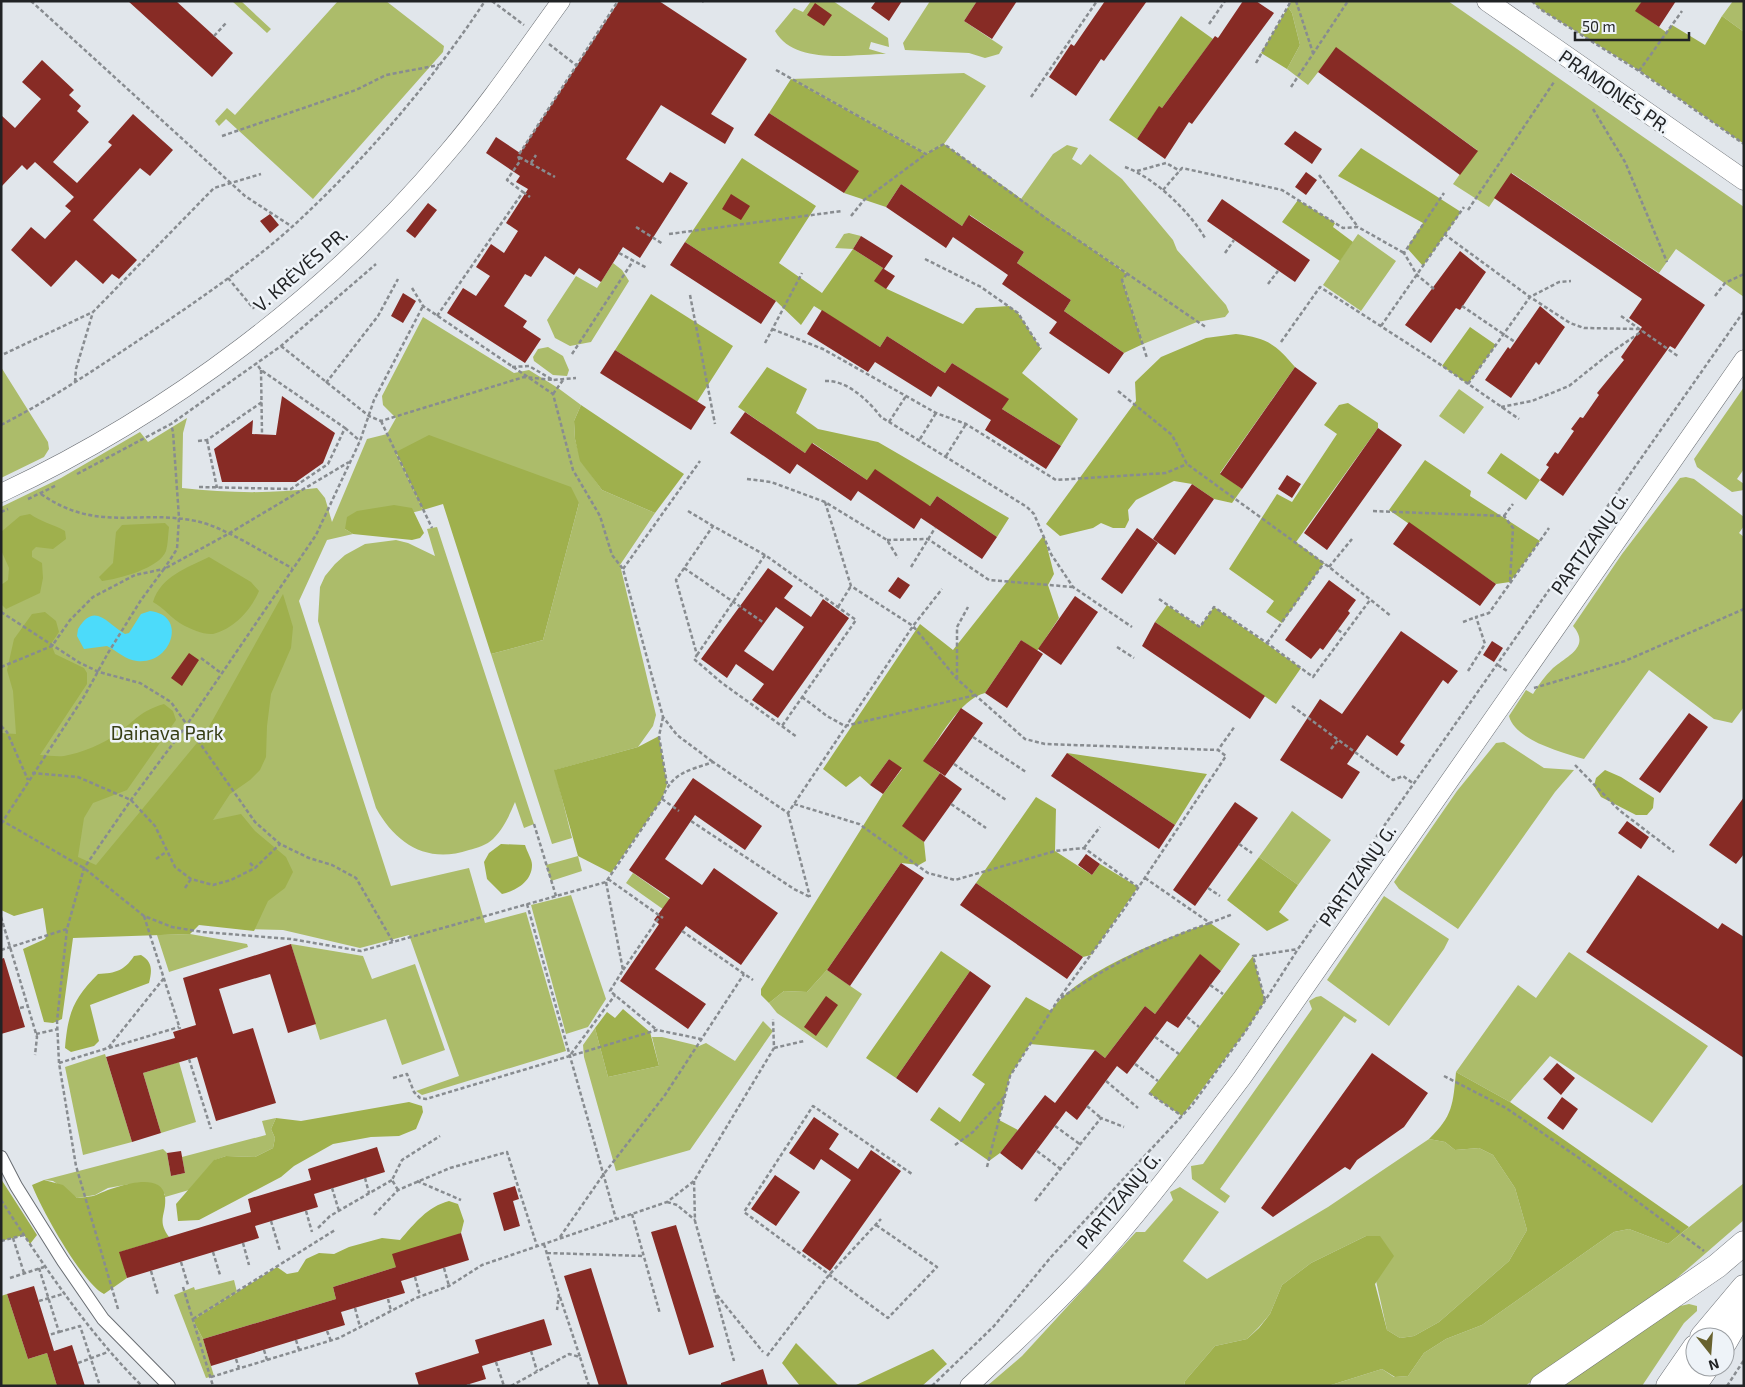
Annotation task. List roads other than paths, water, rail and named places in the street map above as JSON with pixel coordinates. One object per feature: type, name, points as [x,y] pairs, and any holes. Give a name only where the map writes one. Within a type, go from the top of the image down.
[{"type":"highway","points":[[1542,1386],[1717,1266],[1744,1243]]},
{"type":"highway","points":[[1710,1327],[1744,1287]]},
{"type":"highway","points":[[1734,1327],[1744,1309]]},
{"type":"highway","points":[[1668,1386],[1685,1362]]},
{"type":"main road","name":"PRAMONĖS PR.","points":[[1487,1],[1744,180]]},
{"type":"street","name":"V. KRĖVĖS PR.","points":[[1,493],[68,459],[173,396],[276,320],[355,251],[394,212],[446,154],[490,100],[561,1]]},
{"type":"street","name":"PARTIZANŲ G.","points":[[969,1386],[1037,1321],[1106,1250],[1170,1172],[1230,1094],[1744,359]]},
{"type":"street","points":[[1,1157],[16,1186],[63,1261],[104,1319],[169,1386]]},
{"type":"water","points":[[150,611],[162,614],[169,621],[172,630],[167,648],[149,660],[133,660],[107,646],[84,649],[77,636],[78,629],[84,621],[96,616],[101,617],[125,634],[129,633],[141,614]]},
{"type":"park label","name":"Dainava Park","points":[[167,732]]}]
